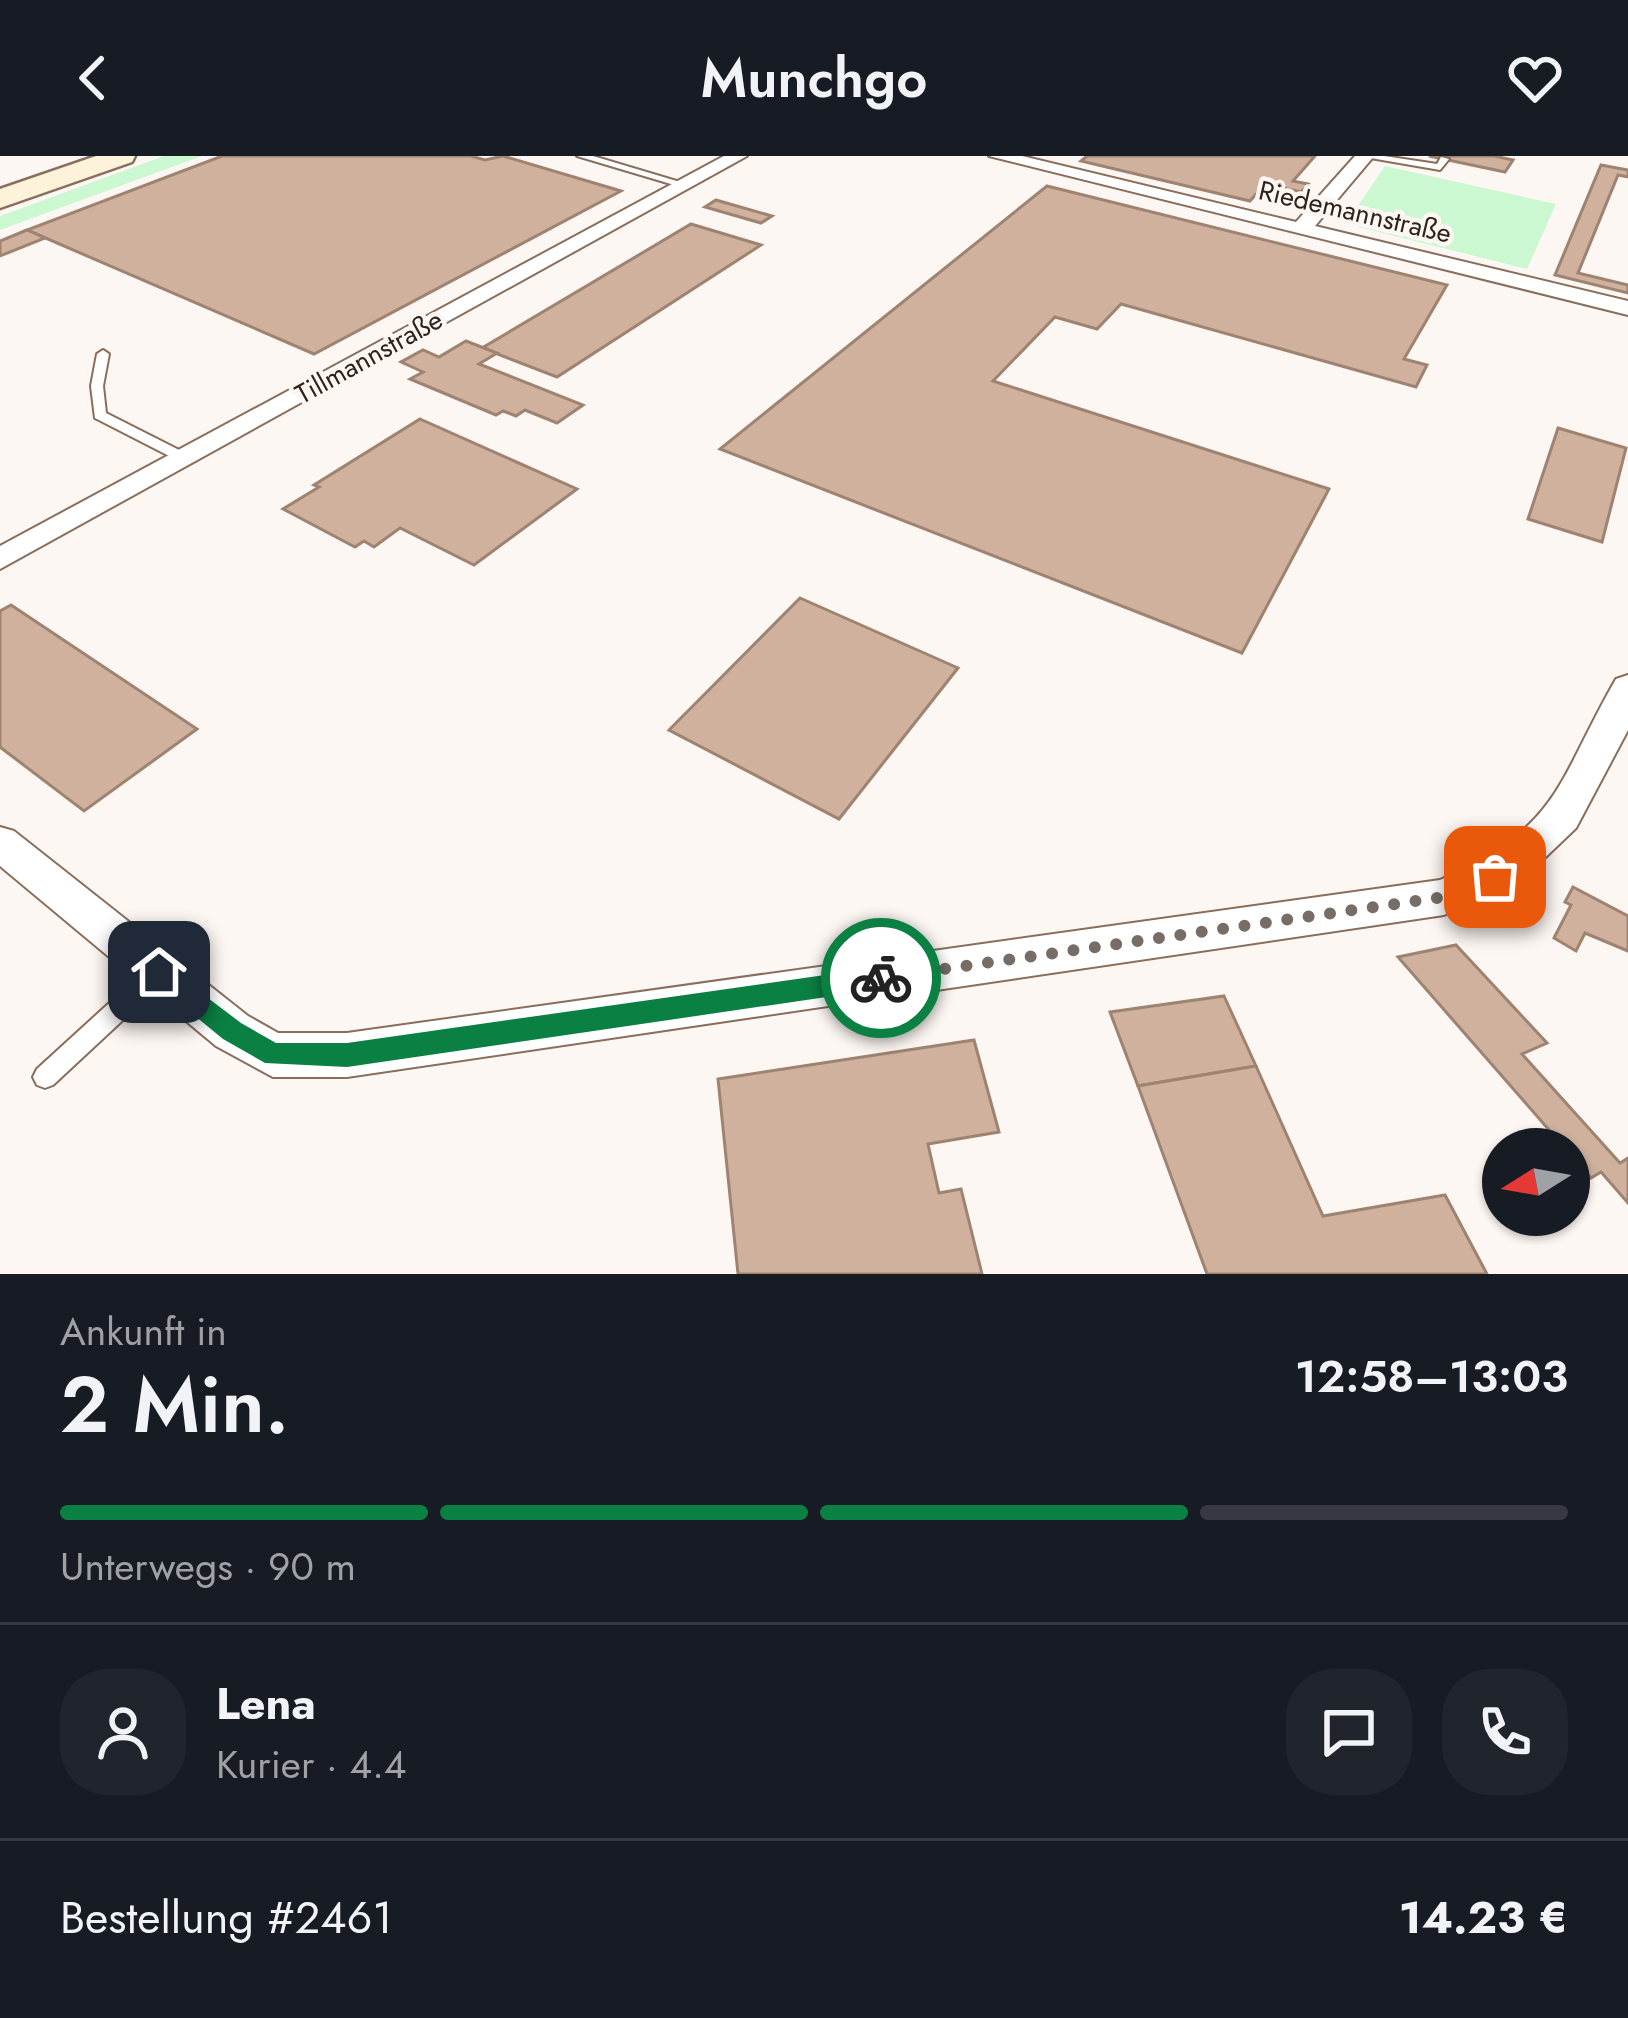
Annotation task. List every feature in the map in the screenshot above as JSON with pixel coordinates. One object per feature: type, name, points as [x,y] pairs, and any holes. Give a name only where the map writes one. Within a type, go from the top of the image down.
[{"type":"main road","points":[[0,200],[122,156]]},
{"type":"street","name":"Tillmannstraße","points":[[0,559],[738,156]]},
{"type":"street","name":"Riedemannstraße","points":[[998,156],[1628,308]]},
{"type":"street","points":[[1303,227],[1364,156]]},
{"type":"street","points":[[0,843],[232,1031],[274,1054],[347,1055],[1444,897],[1495,877],[1540,846],[1574,807],[1628,688]]},
{"type":"lane","points":[[582,156],[685,185]]},
{"type":"lane","points":[[1364,156],[1440,166],[1444,159]]},
{"type":"lane","points":[[103,354],[97,386],[100,415],[184,458]]},
{"type":"lane","points":[[45,1077],[159,972]]},
{"type":"green space","points":[[164,156],[202,156],[0,230],[0,216]]},
{"type":"green space","points":[[1385,166],[1556,204],[1527,269],[1358,227],[1349,219]]},
{"type":"building","points":[[222,156],[471,156],[485,160],[503,156],[621,191],[314,354],[27,230]]},
{"type":"building","points":[[1087,156],[1315,156],[1293,181],[1308,184],[1301,192],[1265,184],[1250,201],[1081,161]]},
{"type":"building","points":[[1429,156],[1494,156],[1513,160],[1505,172]]},
{"type":"building","points":[[1601,165],[1628,170],[1628,177],[1618,175],[1578,273],[1628,285],[1628,293],[1555,275]]},
{"type":"building","points":[[1047,186],[1447,285],[1404,359],[1427,365],[1416,387],[1121,304],[1097,329],[1055,317],[993,381],[1329,489],[1242,653],[720,449]]},
{"type":"building","points":[[716,200],[772,216],[761,223],[705,207]]},
{"type":"building","points":[[691,224],[761,245],[557,377],[482,348]]},
{"type":"building","points":[[27,230],[45,238],[0,256],[0,241]]},
{"type":"building","points":[[466,341],[497,353],[479,364],[583,405],[557,423],[525,410],[516,416],[503,411],[496,415],[410,379],[423,372],[401,362],[423,350],[439,357]]},
{"type":"building","points":[[420,419],[577,489],[474,565],[400,528],[374,547],[364,541],[355,547],[283,509]]},
{"type":"building","points":[[1558,428],[1626,448],[1602,542],[1528,519]]},
{"type":"building","points":[[800,598],[958,668],[839,819],[669,730]]},
{"type":"building","points":[[11,605],[197,729],[84,811],[0,747],[0,611]]},
{"type":"building","points":[[1573,887],[1628,916],[1628,951],[1585,933],[1576,951],[1554,938],[1571,905],[1565,902]]},
{"type":"building","points":[[1456,945],[1547,1043],[1522,1054],[1589,1128],[1547,1128],[1398,957]]},
{"type":"building","points":[[1224,996],[1256,1066],[1138,1086],[1110,1012]]},
{"type":"building","points":[[974,1040],[999,1132],[928,1144],[939,1193],[961,1189],[982,1274],[738,1274],[718,1079]]},
{"type":"building","points":[[1256,1066],[1323,1216],[1445,1195],[1487,1274],[1207,1274],[1138,1086]]},
{"type":"building","points":[[1590,1130],[1620,1163],[1628,1158],[1628,1203],[1601,1172],[1591,1178]]},
{"type":"way so far","points":[[881,978],[1444,897],[1495,877]]},
{"type":"route","points":[[159,972],[232,1031],[274,1054],[347,1055],[881,978]]}]
